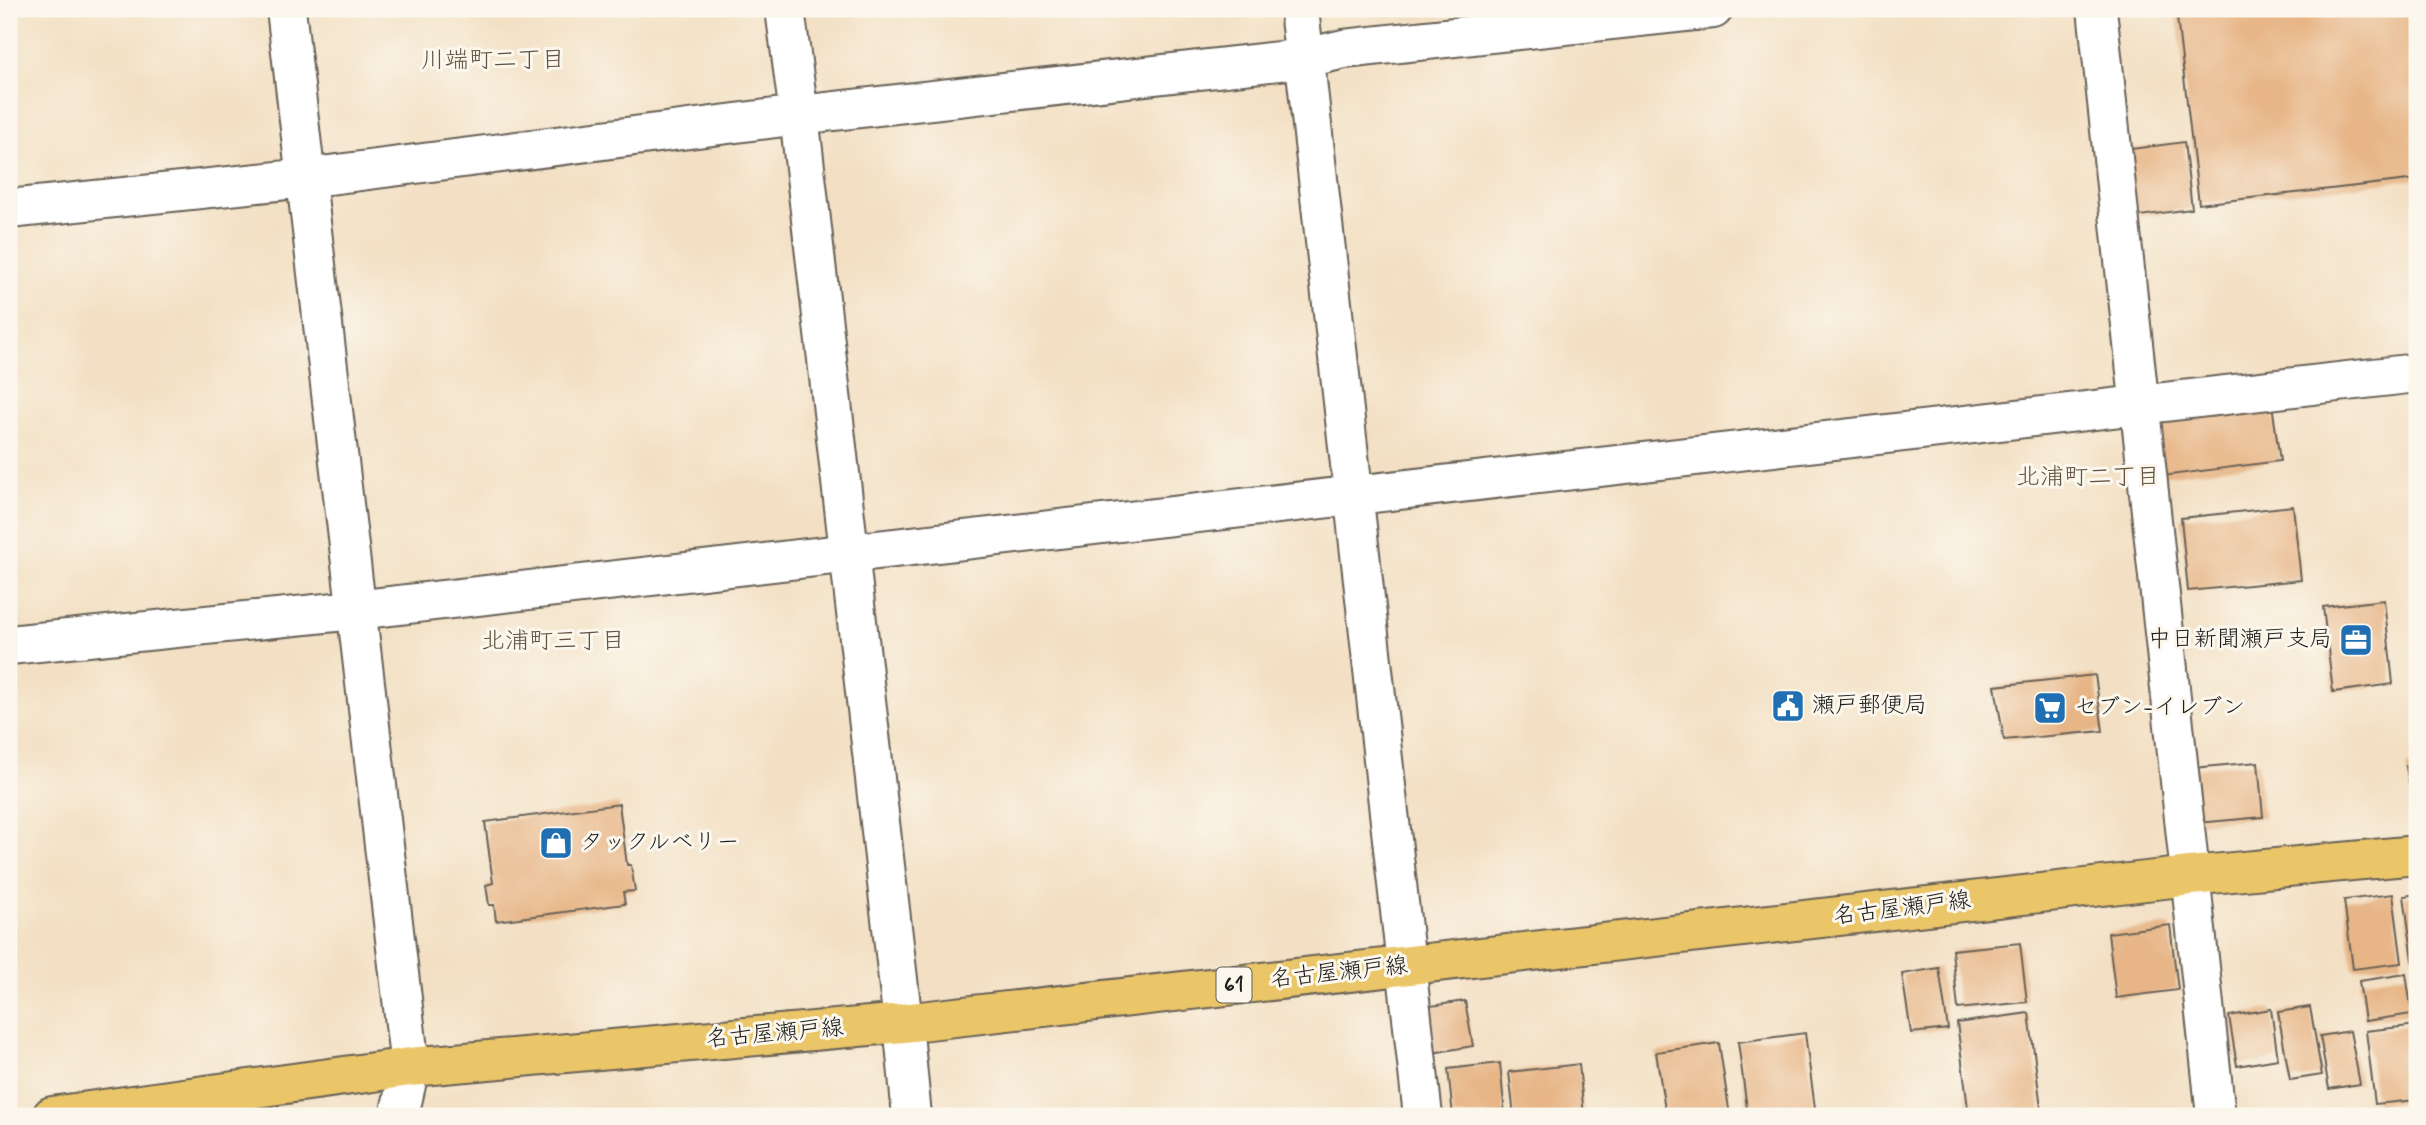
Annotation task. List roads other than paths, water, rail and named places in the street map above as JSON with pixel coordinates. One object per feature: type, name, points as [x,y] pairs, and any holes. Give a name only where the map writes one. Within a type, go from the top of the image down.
[{"type":"main road","name":"名古屋瀬戸線","points":[[52,1116],[410,1067],[903,1023],[2190,876],[2417,855]]},
{"type":"street","points":[[286,9],[410,1067],[399,1116]]},
{"type":"street","points":[[785,9],[912,1116]]},
{"type":"street","points":[[1299,9],[1423,1116]]},
{"type":"street","points":[[9,209],[306,178],[799,115],[1306,58],[1344,48],[1713,9]]},
{"type":"street","points":[[2098,9],[2216,1116]]},
{"type":"street","points":[[9,645],[355,610],[848,555],[2417,373]]},
{"type":"place","name":"中日新聞瀬戸支局","points":[[2356,640]]},
{"type":"place","name":"瀬戸郵便局","points":[[1788,706]]},
{"type":"place","name":"セブン-イレブン","points":[[2050,708]]},
{"type":"place","name":"タックルベリー","points":[[556,843]]},
{"type":"district","name":"川端町二丁目","points":[[493,60]]},
{"type":"district","name":"北浦町二丁目","points":[[2088,477]]},
{"type":"district","name":"北浦町三丁目","points":[[553,641]]}]
